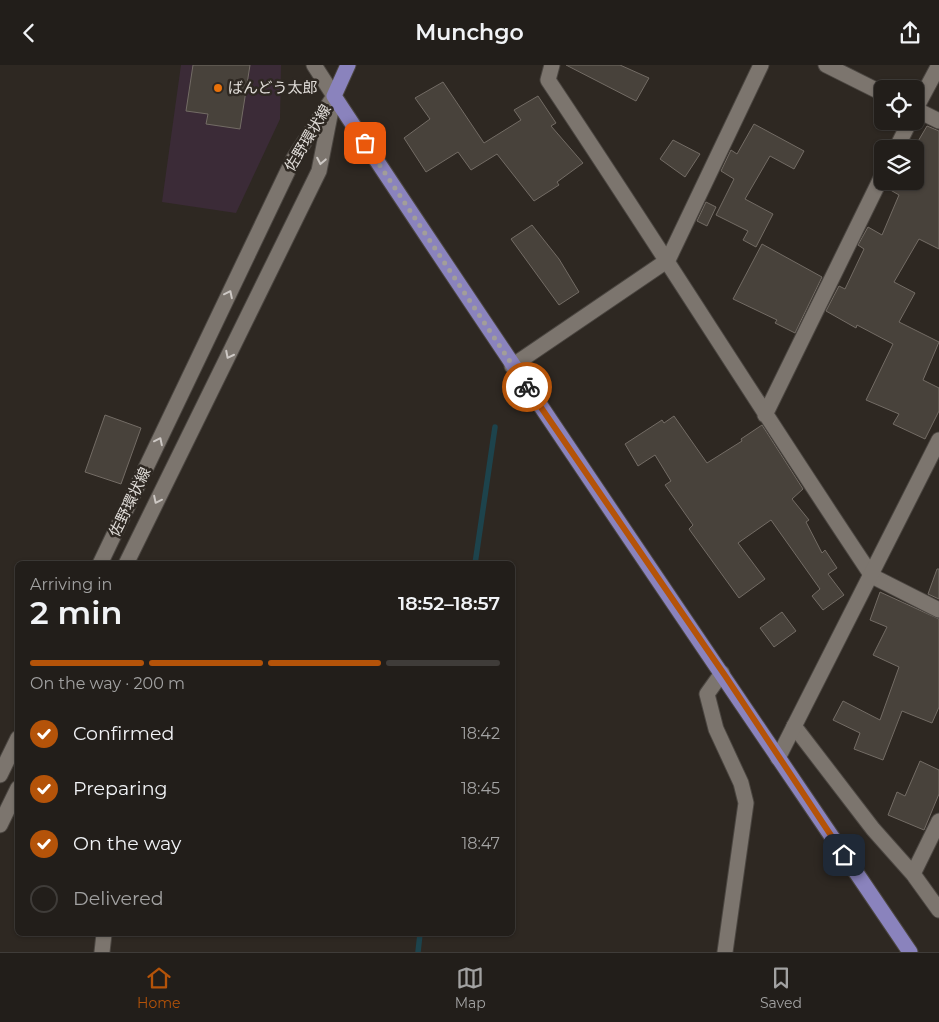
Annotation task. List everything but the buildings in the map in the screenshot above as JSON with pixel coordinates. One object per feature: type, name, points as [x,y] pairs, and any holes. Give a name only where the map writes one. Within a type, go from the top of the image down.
[{"type":"main road","points":[[348,65],[334,96],[512,367],[722,673],[910,952]]},
{"type":"street","points":[[314,65],[334,96]]},
{"type":"street","points":[[552,65],[548,80],[668,260],[765,415],[870,574],[939,610]]},
{"type":"street","points":[[512,367],[668,260],[761,65]]},
{"type":"street","points":[[826,65],[874,89]]},
{"type":"street","points":[[924,93],[939,65]]},
{"type":"street","name":"佐野環状線","points":[[101,561],[294,158],[334,96]]},
{"type":"street","name":"佐野環状線","points":[[127,561],[319,171],[334,96]]},
{"type":"street","points":[[924,114],[939,121]]},
{"type":"street","points":[[765,415],[875,190]]},
{"type":"street","points":[[778,758],[939,440]]},
{"type":"street","points":[[722,673],[707,693],[716,729],[741,783],[746,803],[725,952]]},
{"type":"street","points":[[794,726],[874,829],[913,873],[939,910]]},
{"type":"street","points":[[0,775],[15,744]]},
{"type":"street","points":[[0,825],[15,794]]},
{"type":"street","points":[[913,873],[939,821]]},
{"type":"street","points":[[102,952],[104,936]]},
{"type":"shaded area","points":[[181,65],[281,65],[280,119],[236,213],[162,202]]},
{"type":"waterway","points":[[475,561],[495,427]]},
{"type":"waterway","points":[[418,952],[420,936]]},
{"type":"way so far","points":[[365,143],[527,387]]},
{"type":"place","name":"ばんどう太郎","points":[[218,88]]},
{"type":"route","points":[[527,387],[726,677],[844,855]]}]
